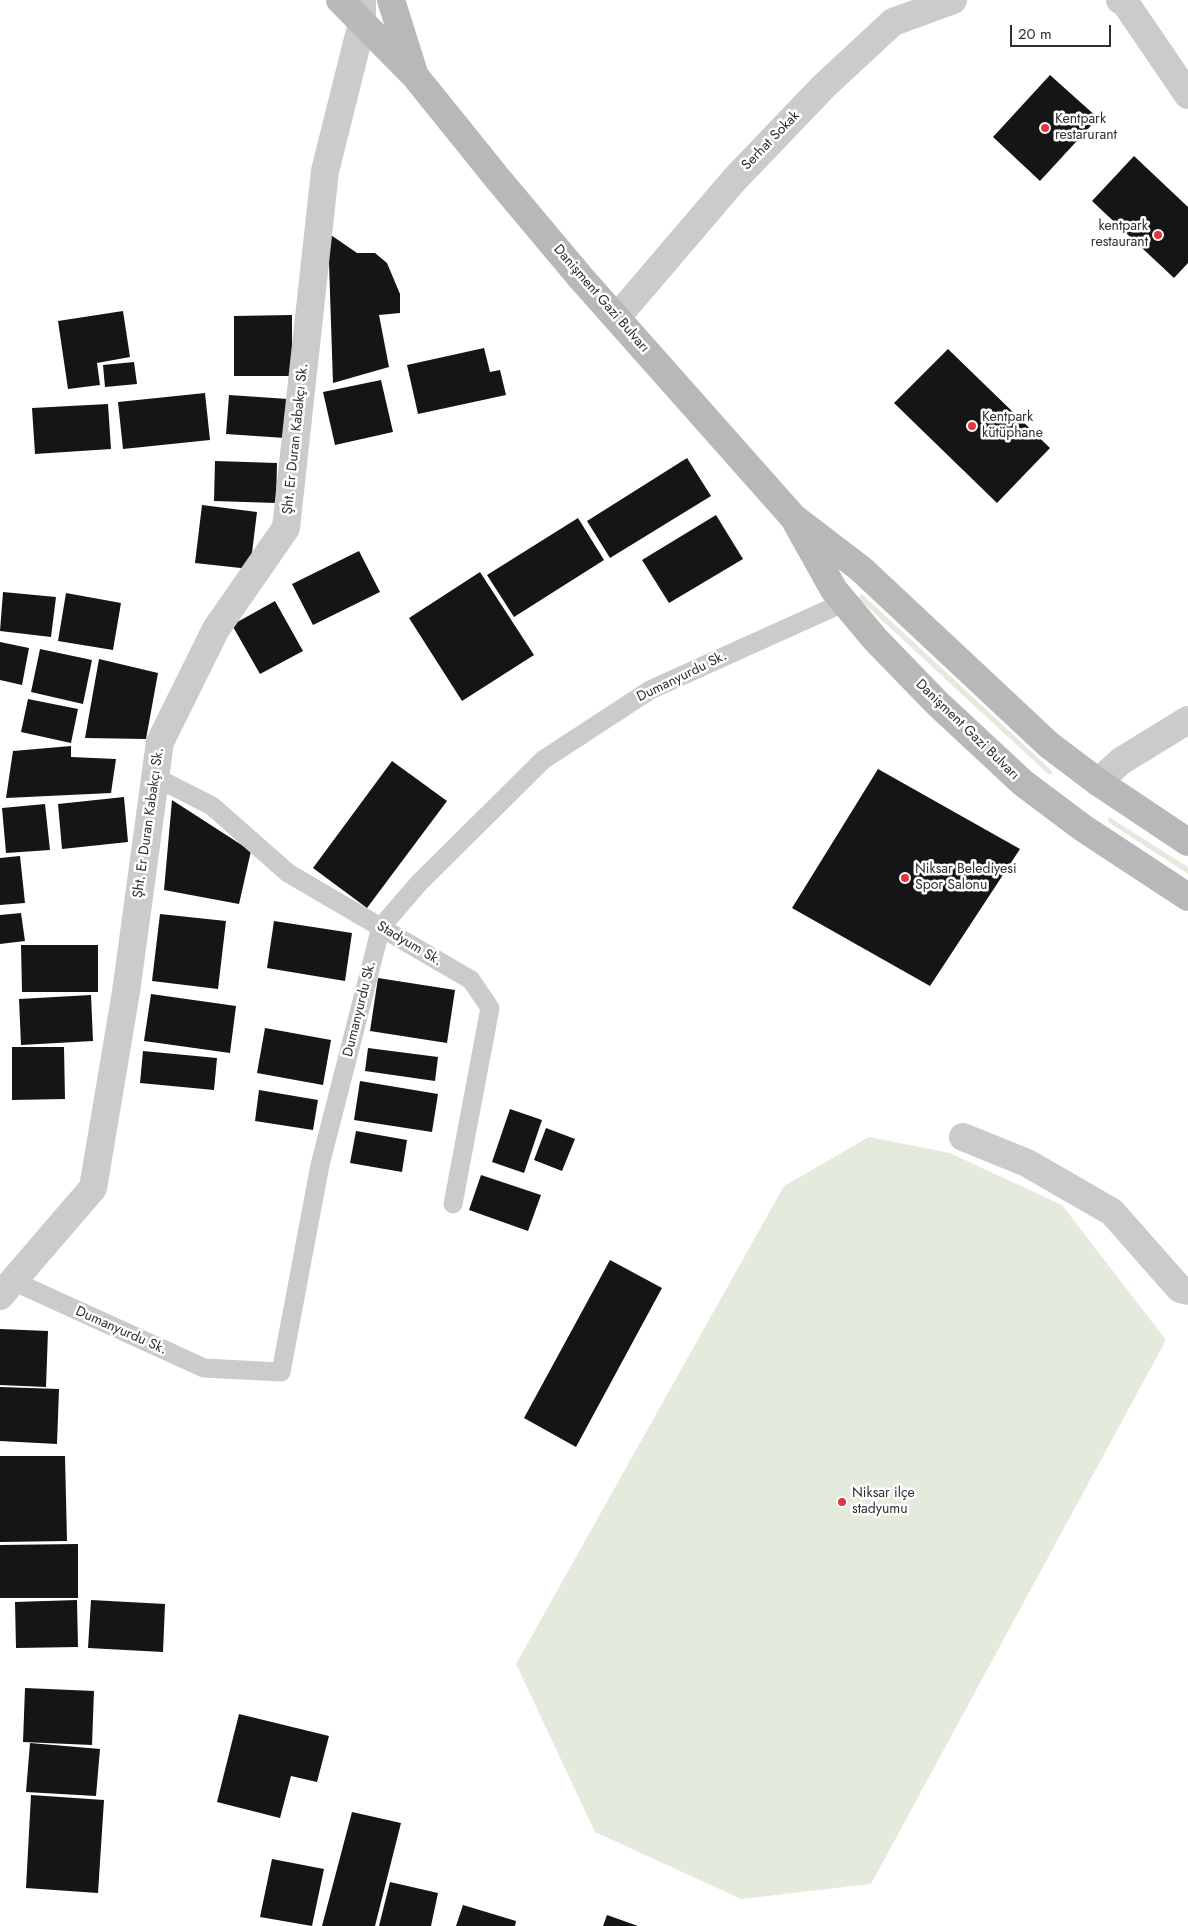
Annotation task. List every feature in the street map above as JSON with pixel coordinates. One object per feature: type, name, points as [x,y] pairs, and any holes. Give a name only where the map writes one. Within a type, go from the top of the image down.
[{"type":"main road","name":"Danişment Gazi Bulvarı","points":[[340,0],[362,11],[498,179],[793,517],[861,569],[1049,744],[1098,782],[1188,842]]},
{"type":"main road","name":"Danişment Gazi Bulvarı","points":[[391,0],[415,76]]},
{"type":"main road","name":"Danişment Gazi Bulvarı","points":[[793,517],[811,552],[845,602],[875,639],[937,703],[1023,783],[1083,828],[1188,897]]},
{"type":"street","name":"Serhat Sokak","points":[[616,316],[734,180],[824,86],[893,22],[953,0]]},
{"type":"street","points":[[1120,0],[1124,1],[1188,95]]},
{"type":"street","name":"Şht. Er Duran Kabakçı Sk.","points":[[6,1289],[93,1188],[126,992],[160,742],[216,629],[286,528],[325,172],[362,11]]},
{"type":"street","points":[[1098,782],[1121,761],[1188,720]]},
{"type":"street","points":[[963,1137],[1027,1163],[1112,1212],[1180,1289],[1188,1291]]},
{"type":"lane","name":"Dumanyurdu Sk.","points":[[6,1289],[204,1368],[281,1372],[320,1165],[381,927],[419,883],[543,760],[650,690],[845,602]]},
{"type":"lane","name":"Stadyum Sk.","points":[[155,777],[212,806],[288,873],[470,980],[490,1008],[452,1204]]},
{"type":"shaded area","points":[[862,594],[1051,770],[1053,774],[1048,774],[858,598]]},
{"type":"shaded area","points":[[1109,817],[1188,867],[1188,874],[1108,822]]},
{"type":"shaded area","name":"Niksar ilçe stadyumu","points":[[869,1137],[950,1153],[1062,1205],[1166,1340],[871,1884],[741,1899],[595,1832],[516,1664],[784,1186]]},
{"type":"building","name":"Kentpark restarurant","points":[[1050,75],[1098,118],[1040,181],[993,137]]},
{"type":"building","name":"kentpark restaurant","points":[[1134,156],[1188,207],[1188,263],[1174,278],[1092,201]]},
{"type":"building","points":[[328,233],[357,253],[375,253],[387,263],[400,294],[400,313],[379,315],[389,367],[333,383]]},
{"type":"building","points":[[123,311],[130,357],[97,363],[100,385],[68,389],[58,321]]},
{"type":"building","points":[[292,315],[292,376],[234,376],[234,316]]},
{"type":"building","points":[[484,348],[490,372],[500,370],[506,395],[418,414],[407,365]]},
{"type":"building","name":"Kentpark kütüphane","points":[[948,349],[1050,448],[997,503],[894,403]]},
{"type":"building","points":[[134,362],[137,384],[105,387],[103,365]]},
{"type":"building","points":[[381,380],[393,432],[335,445],[323,392]]},
{"type":"building","points":[[205,393],[210,440],[123,449],[118,402]]},
{"type":"building","points":[[229,395],[288,399],[285,438],[226,434]]},
{"type":"building","points":[[108,404],[111,449],[35,454],[32,408]]},
{"type":"building","points":[[687,458],[711,496],[610,558],[587,521]]},
{"type":"building","points":[[215,461],[277,463],[276,503],[214,501]]},
{"type":"building","points":[[202,505],[257,512],[250,569],[195,563]]},
{"type":"building","points":[[716,515],[743,559],[669,603],[642,560]]},
{"type":"building","points":[[578,518],[604,560],[514,617],[487,575]]},
{"type":"building","points":[[359,551],[380,592],[313,625],[292,584]]},
{"type":"building","points":[[480,572],[534,655],[462,701],[409,618]]},
{"type":"building","points":[[3,592],[56,597],[51,637],[0,631]]},
{"type":"building","points":[[66,593],[121,603],[113,650],[58,641]]},
{"type":"building","points":[[275,601],[303,651],[260,674],[232,625]]},
{"type":"building","points":[[0,642],[29,648],[22,685],[0,680]]},
{"type":"building","points":[[40,649],[92,660],[83,704],[31,692]]},
{"type":"building","points":[[99,659],[158,673],[146,739],[85,738]]},
{"type":"building","points":[[28,699],[78,709],[71,743],[21,732]]},
{"type":"building","points":[[71,746],[71,757],[116,759],[111,793],[6,798],[13,751]]},
{"type":"building","points":[[392,761],[447,801],[367,908],[313,868]]},
{"type":"building","name":"Niksar Belediyesi Spor Salonu","points":[[878,769],[1020,849],[930,986],[792,908]]},
{"type":"building","points":[[124,797],[128,842],[62,849],[58,804]]},
{"type":"building","points":[[172,800],[251,851],[239,904],[164,890]]},
{"type":"building","points":[[45,804],[50,850],[6,853],[2,808]]},
{"type":"building","points":[[20,856],[25,903],[0,905],[0,858]]},
{"type":"building","points":[[21,913],[25,941],[0,944],[0,915]]},
{"type":"building","points":[[160,914],[226,921],[218,989],[152,981]]},
{"type":"building","points":[[274,921],[352,933],[345,981],[267,968]]},
{"type":"building","points":[[21,945],[98,945],[98,992],[22,992]]},
{"type":"building","points":[[378,978],[455,990],[447,1043],[370,1031]]},
{"type":"building","points":[[151,994],[236,1006],[230,1053],[144,1041]]},
{"type":"building","points":[[91,995],[93,1041],[21,1045],[19,999]]},
{"type":"building","points":[[265,1028],[331,1040],[323,1085],[257,1073]]},
{"type":"building","points":[[12,1047],[64,1047],[65,1099],[12,1100]]},
{"type":"building","points":[[368,1048],[438,1057],[435,1081],[365,1071]]},
{"type":"building","points":[[143,1051],[217,1058],[214,1090],[140,1083]]},
{"type":"building","points":[[360,1081],[438,1094],[432,1132],[354,1120]]},
{"type":"building","points":[[259,1090],[318,1100],[313,1130],[255,1121]]},
{"type":"building","points":[[510,1109],[542,1120],[524,1173],[492,1162]]},
{"type":"building","points":[[546,1128],[575,1139],[562,1171],[534,1160]]},
{"type":"building","points":[[356,1131],[407,1140],[402,1172],[350,1163]]},
{"type":"building","points":[[481,1175],[541,1195],[528,1231],[469,1210]]},
{"type":"building","points":[[610,1260],[662,1288],[576,1447],[524,1418]]},
{"type":"building","points":[[0,1329],[48,1331],[46,1387],[0,1385]]},
{"type":"building","points":[[0,1387],[59,1389],[57,1444],[0,1441]]},
{"type":"building","points":[[0,1456],[65,1456],[67,1541],[0,1542]]},
{"type":"building","points":[[78,1544],[78,1598],[0,1598],[0,1545]]},
{"type":"building","points":[[77,1600],[78,1647],[16,1648],[15,1602]]},
{"type":"building","points":[[91,1600],[165,1604],[163,1652],[88,1648]]},
{"type":"building","points":[[25,1688],[94,1691],[92,1745],[23,1742]]},
{"type":"building","points":[[239,1714],[329,1736],[317,1782],[291,1776],[280,1818],[217,1802]]},
{"type":"building","points":[[30,1743],[100,1749],[96,1796],[26,1792]]},
{"type":"building","points":[[31,1795],[104,1800],[98,1893],[26,1888]]},
{"type":"building","points":[[352,1812],[401,1823],[375,1926],[322,1926]]},
{"type":"building","points":[[272,1859],[324,1869],[312,1926],[260,1917]]},
{"type":"building","points":[[390,1882],[438,1893],[431,1926],[379,1926]]},
{"type":"building","points":[[463,1905],[516,1921],[515,1926],[456,1926]]},
{"type":"building","points":[[607,1915],[638,1926],[603,1926]]},
{"type":"place","name":"Kentpark restarurant","points":[[1045,128]]},
{"type":"place","name":"kentpark restaurant","points":[[1158,235]]},
{"type":"place","name":"Kentpark kütüphane","points":[[972,426]]},
{"type":"place","name":"Niksar Belediyesi Spor Salonu","points":[[905,878]]},
{"type":"place","name":"Niksar ilçe stadyumu","points":[[842,1502]]}]
